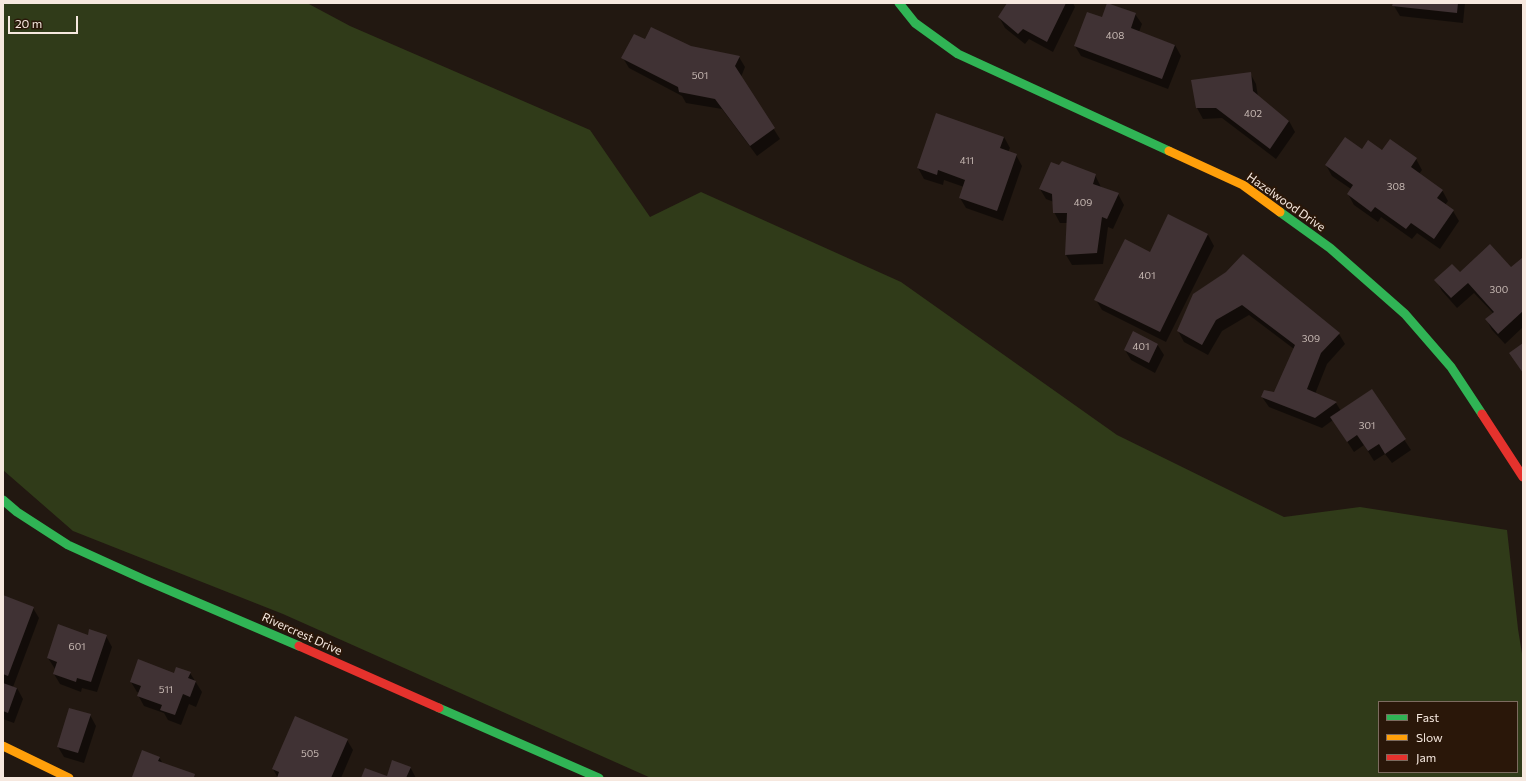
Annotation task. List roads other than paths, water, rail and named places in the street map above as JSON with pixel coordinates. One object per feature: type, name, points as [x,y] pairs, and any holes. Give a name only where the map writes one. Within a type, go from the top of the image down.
[{"type":"street","name":"Hazelwood Drive","points":[[899,3],[915,23],[958,54],[1243,185],[1330,248],[1405,314],[1451,367],[1523,477]]},
{"type":"street","name":"Rivercrest Drive","points":[[3,500],[17,512],[68,545],[144,580],[260,629],[600,778]]},
{"type":"street","points":[[3,746],[69,778]]}]
